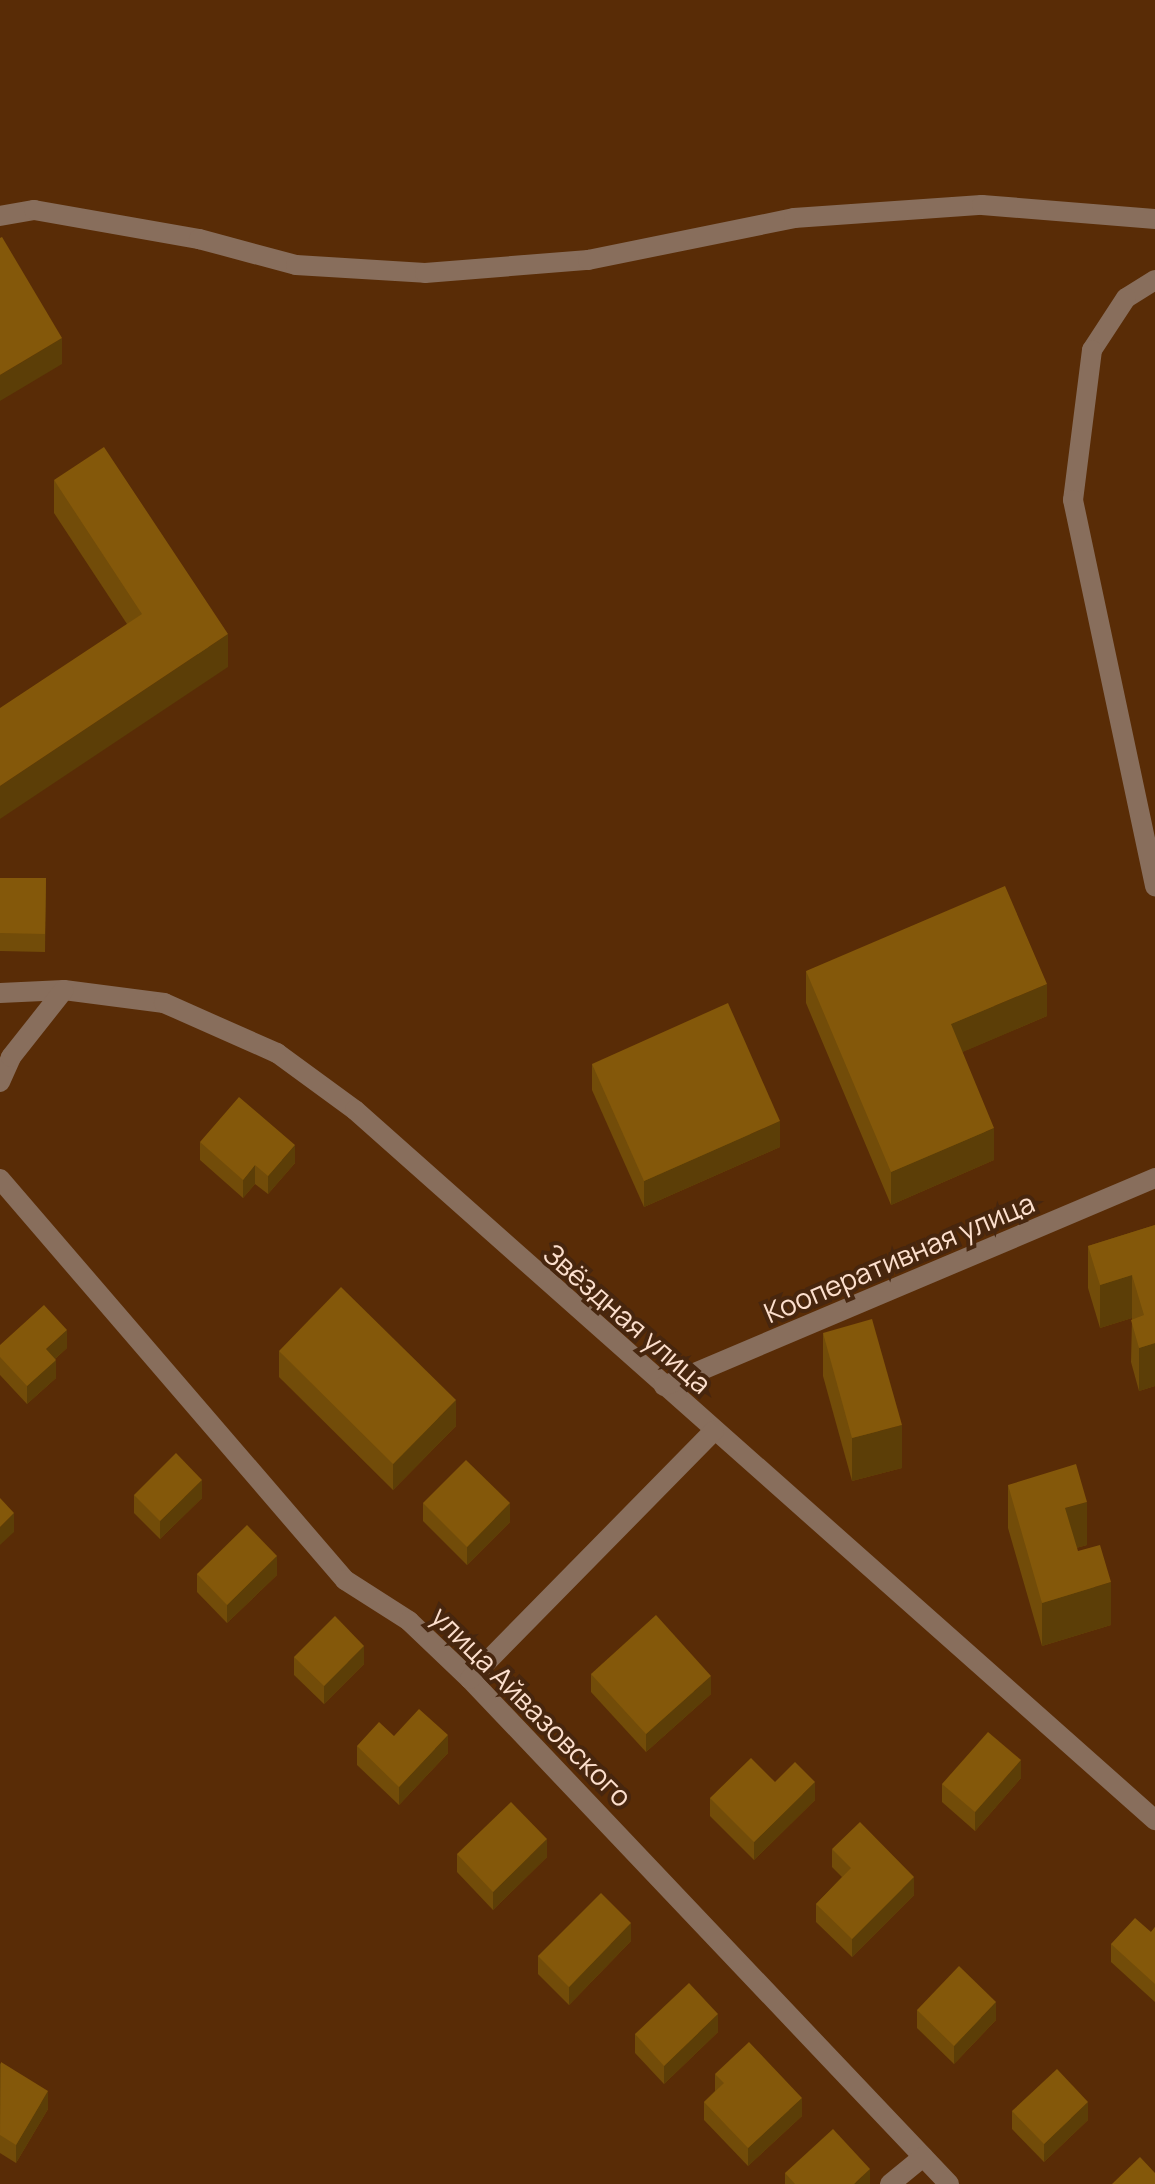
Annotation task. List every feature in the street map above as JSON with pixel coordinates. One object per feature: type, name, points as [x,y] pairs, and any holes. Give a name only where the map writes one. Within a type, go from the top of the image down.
[{"type":"street","points":[[0,216],[34,210],[199,239],[296,265],[425,273],[588,260],[794,218],[982,205],[1155,220]]},
{"type":"street","points":[[1155,280],[1126,298],[1092,350],[1073,500],[1155,886]]},
{"type":"street","points":[[0,1082],[11,1057],[64,990]]},
{"type":"street","name":"Звёздная улица","points":[[0,993],[64,990],[164,1003],[277,1054],[355,1110],[1155,1820]]},
{"type":"street","name":"улица Айвазовского","points":[[0,1178],[344,1580],[409,1621],[470,1679],[948,2184]]},
{"type":"street","name":"Кооперативная улица","points":[[664,1386],[1155,1178]]},
{"type":"street","points":[[470,1679],[714,1431]]},
{"type":"street","points":[[890,2184],[923,2157]]},
{"type":"building","points":[[0,238],[62,338],[0,375]]},
{"type":"building","points":[[104,447],[228,634],[0,786],[0,708],[142,614],[54,480]]},
{"type":"building","points":[[0,878],[46,878],[45,934],[0,933]]},
{"type":"building","points":[[1005,886],[1047,984],[951,1024],[994,1128],[891,1172],[806,971]]},
{"type":"building","points":[[728,1003],[780,1121],[644,1181],[592,1064]]},
{"type":"building","points":[[239,1097],[295,1145],[268,1176],[255,1165],[243,1180],[200,1142]]},
{"type":"building","points":[[1155,1225],[1155,1343],[1139,1348],[1131,1320],[1144,1315],[1132,1275],[1100,1285],[1088,1246]]},
{"type":"building","points":[[341,1287],[456,1400],[393,1464],[279,1351]]},
{"type":"building","points":[[44,1305],[67,1330],[46,1349],[56,1360],[27,1386],[0,1357],[0,1345]]},
{"type":"building","points":[[872,1319],[902,1425],[852,1438],[823,1333]]},
{"type":"building","points":[[176,1453],[202,1480],[160,1521],[134,1495]]},
{"type":"building","points":[[466,1460],[510,1503],[467,1547],[423,1503]]},
{"type":"building","points":[[1076,1464],[1087,1502],[1065,1508],[1078,1551],[1100,1545],[1111,1582],[1042,1603],[1008,1485]]},
{"type":"building","points":[[0,1498],[14,1513],[0,1527]]},
{"type":"building","points":[[247,1525],[277,1556],[227,1605],[197,1574]]},
{"type":"building","points":[[656,1615],[711,1676],[646,1734],[591,1674]]},
{"type":"building","points":[[335,1616],[364,1646],[324,1686],[294,1657]]},
{"type":"building","points":[[419,1709],[448,1735],[399,1787],[357,1746],[379,1722],[394,1736]]},
{"type":"building","points":[[988,1732],[1021,1760],[975,1812],[942,1784]]},
{"type":"building","points":[[751,1758],[775,1782],[795,1762],[815,1782],[754,1842],[710,1798]]},
{"type":"building","points":[[511,1802],[547,1839],[493,1892],[457,1854]]},
{"type":"building","points":[[860,1822],[914,1877],[852,1939],[816,1904],[851,1868],[832,1849]]},
{"type":"building","points":[[601,1893],[631,1923],[569,1987],[538,1956]]},
{"type":"building","points":[[1135,1918],[1151,1932],[1155,1927],[1155,1984],[1111,1944]]},
{"type":"building","points":[[959,1966],[996,2002],[954,2046],[917,2010]]},
{"type":"building","points":[[689,1983],[718,2014],[664,2066],[635,2034]]},
{"type":"building","points":[[749,2042],[802,2098],[748,2148],[704,2102],[724,2083],[715,2074]]},
{"type":"building","points":[[1,2062],[48,2091],[16,2145],[0,2135]]},
{"type":"building","points":[[1057,2069],[1088,2102],[1044,2144],[1012,2111]]},
{"type":"building","points":[[833,2129],[870,2169],[854,2184],[795,2184],[785,2173]]},
{"type":"building","points":[[1140,2157],[1155,2173],[1155,2184],[1112,2184]]}]
